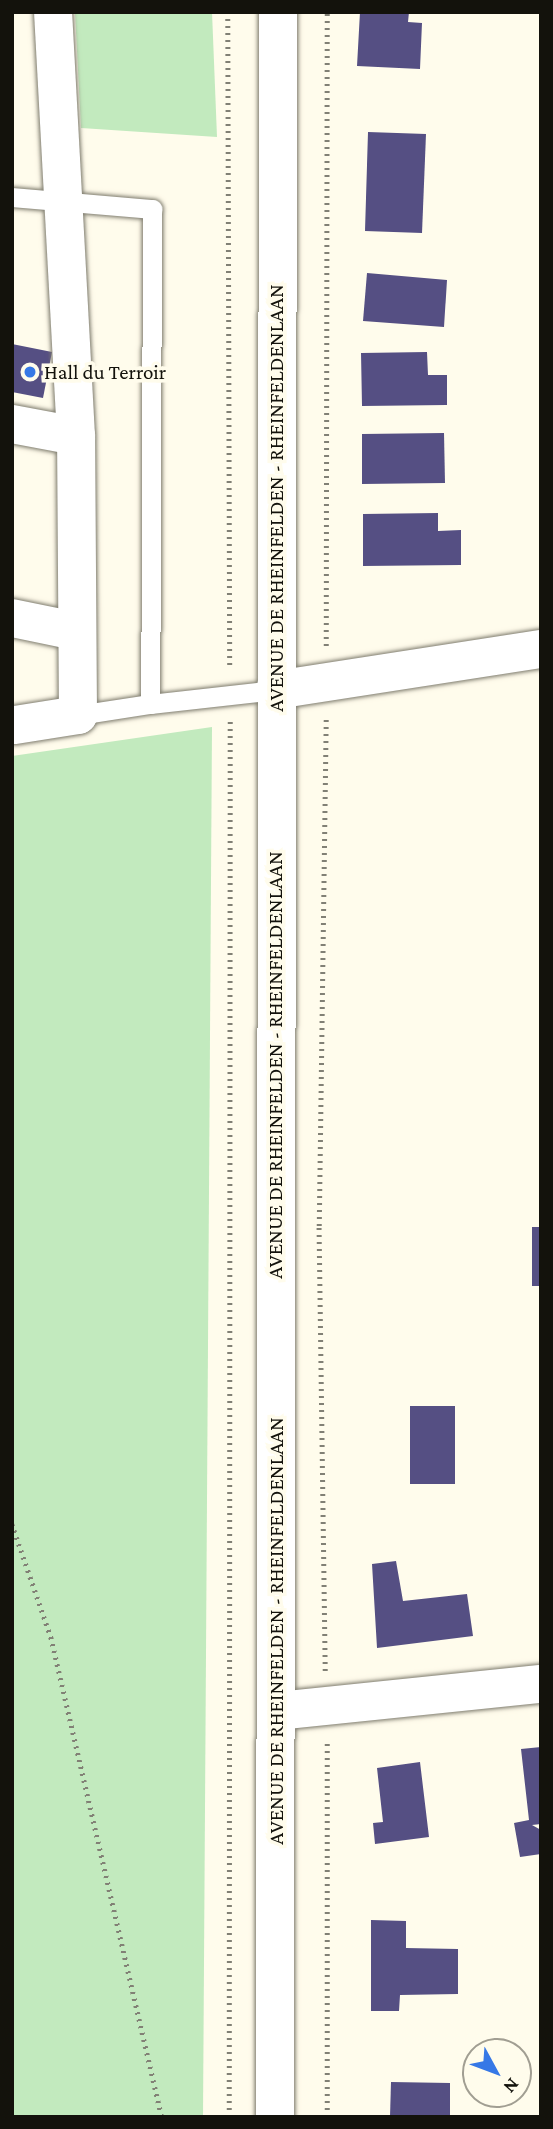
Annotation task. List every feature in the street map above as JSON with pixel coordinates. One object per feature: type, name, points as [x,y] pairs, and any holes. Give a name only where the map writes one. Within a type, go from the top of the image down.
[{"type":"main road","points":[[15,725],[78,715],[75,631],[76,436],[66,202],[53,12]]},
{"type":"main road","name":"AVENUE DE RHEINFELDEN - RHEINFELDENLAAN","points":[[275,2117],[278,1711],[275,690],[278,12]]},
{"type":"main road","points":[[12,424],[76,436]]},
{"type":"main road","points":[[12,618],[75,631]]},
{"type":"main road","points":[[275,690],[327,685],[541,649]]},
{"type":"main road","points":[[278,1711],[326,1709],[541,1684]]},
{"type":"lane","points":[[12,197],[152,209],[150,704]]},
{"type":"lane","points":[[78,715],[275,690]]},
{"type":"path","points":[[228,12],[229,2117]]},
{"type":"path","points":[[327,12],[327,685],[319,1226],[326,1709],[327,2117]]},
{"type":"path","points":[[12,1524],[51,1637],[162,2117]]},
{"type":"green space","points":[[75,12],[212,12],[217,137],[81,128]]},
{"type":"green space","points":[[212,727],[203,2117],[12,2117],[12,756]]},
{"type":"building","points":[[360,12],[409,12],[408,22],[422,23],[420,69],[357,66]]},
{"type":"building","points":[[368,132],[426,134],[422,233],[365,231]]},
{"type":"building","points":[[367,273],[447,280],[444,327],[363,321]]},
{"type":"building","name":"Hall du Terroir","points":[[12,344],[52,352],[43,398],[12,392]]},
{"type":"building","points":[[427,352],[428,375],[447,375],[447,405],[362,406],[361,353]]},
{"type":"building","points":[[444,433],[445,483],[362,484],[362,434]]},
{"type":"building","points":[[438,513],[438,531],[461,530],[461,565],[363,566],[363,514]]},
{"type":"building","points":[[532,1227],[541,1227],[541,1286],[532,1286]]},
{"type":"building","points":[[410,1406],[455,1406],[455,1484],[410,1484]]},
{"type":"building","points":[[396,1561],[403,1601],[467,1594],[473,1636],[377,1648],[372,1564]]},
{"type":"building","points":[[541,1747],[541,1824],[532,1825],[541,1830],[541,1854],[520,1857],[514,1823],[529,1820],[521,1749]]},
{"type":"building","points":[[420,1762],[429,1837],[375,1844],[373,1823],[383,1822],[377,1768]]},
{"type":"building","points":[[371,1920],[406,1921],[406,1948],[458,1949],[458,1994],[400,1995],[399,2011],[371,2011]]},
{"type":"building","points":[[391,2082],[450,2083],[450,2117],[390,2117]]},
{"type":"place","name":"Hall du Terroir","points":[[30,372]]}]
